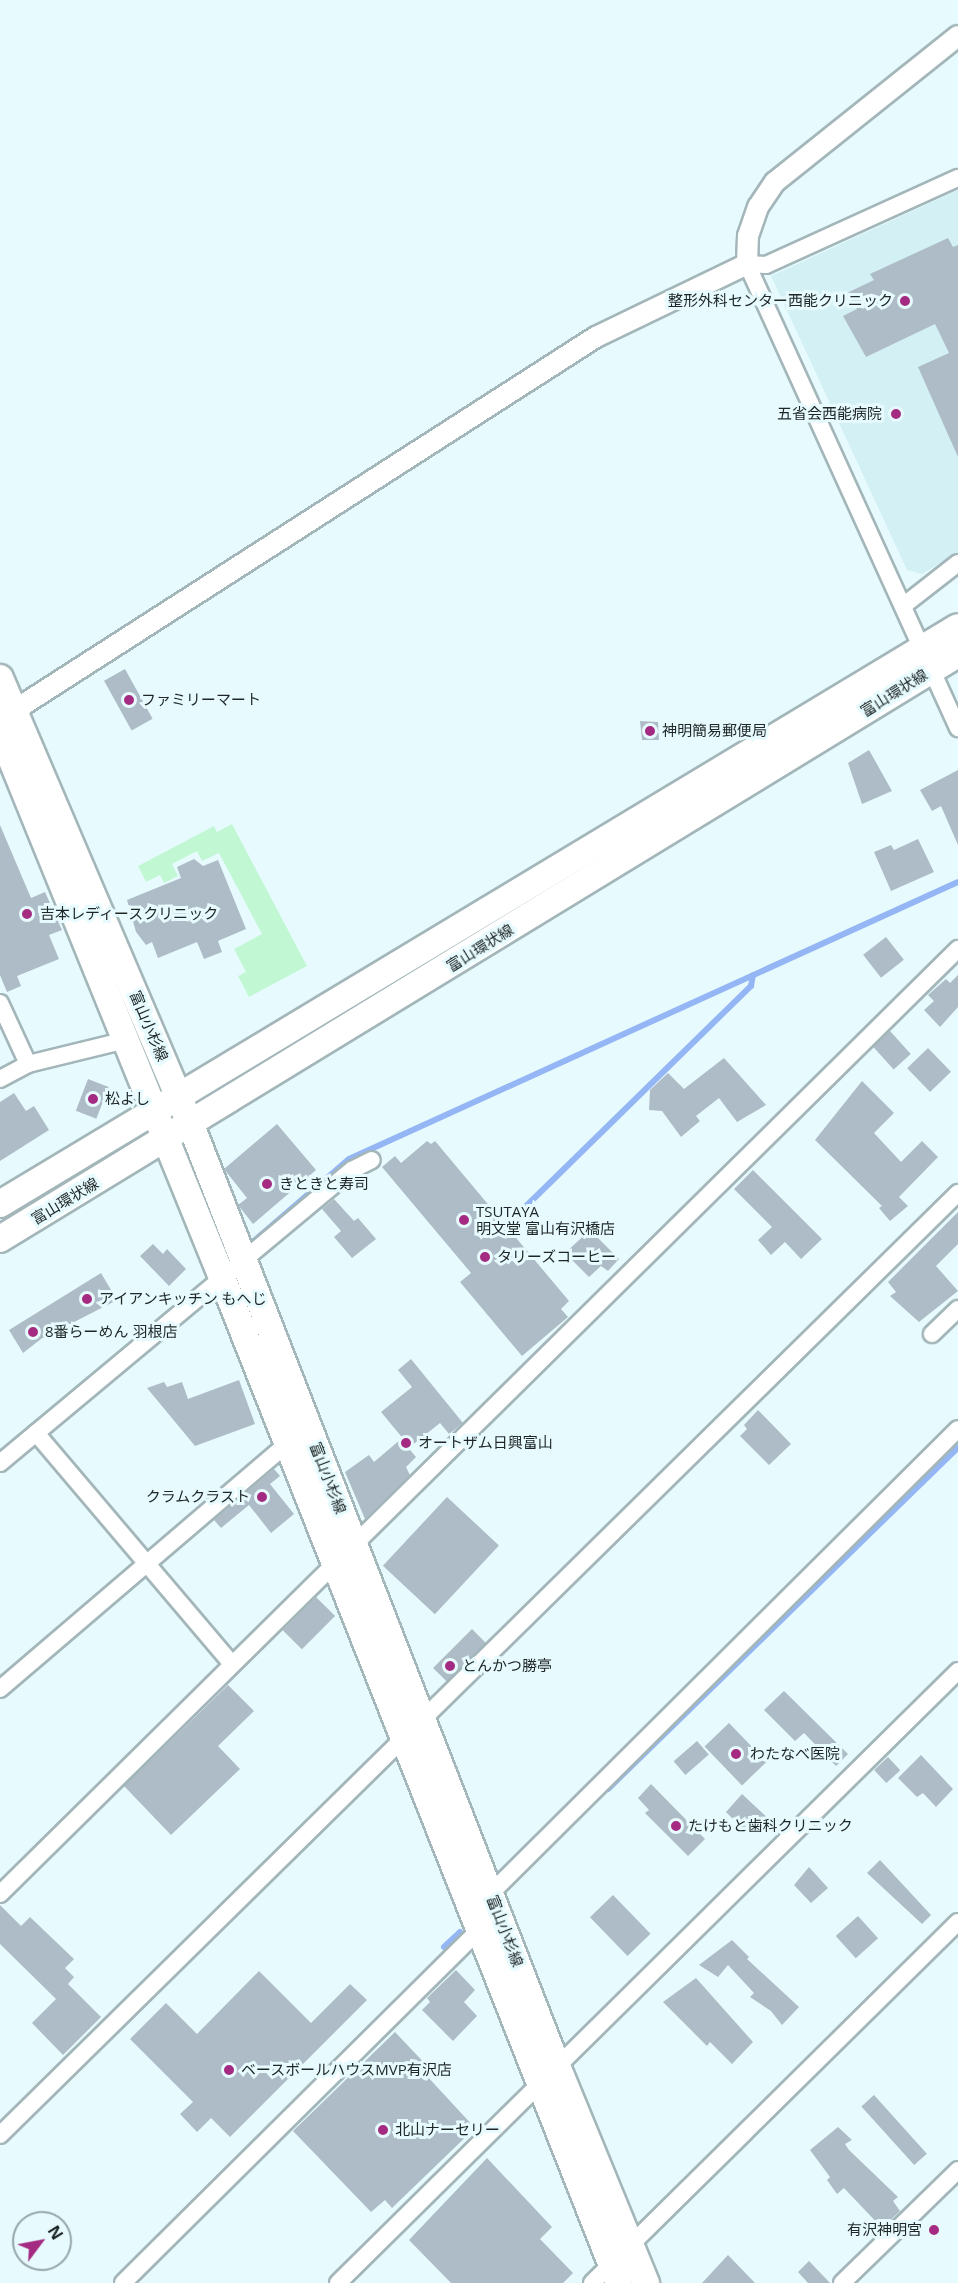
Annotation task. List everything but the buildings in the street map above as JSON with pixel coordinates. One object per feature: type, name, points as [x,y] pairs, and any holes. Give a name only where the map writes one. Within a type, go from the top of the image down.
[{"type":"main road","name":"富山環状線","points":[[0,1239],[191,1125],[927,659],[958,627]]},
{"type":"main road","name":"富山環状線","points":[[0,1204],[179,1096],[927,659],[958,654]]},
{"type":"main road","name":"富山小杉線","points":[[0,678],[7,715],[191,1125],[557,2066],[646,2283]]},
{"type":"main road","name":"富山小杉線","points":[[0,731],[223,1280],[403,1740],[480,1929],[538,2084],[615,2273]]},
{"type":"street","points":[[958,36],[775,182],[758,207],[748,236],[747,264],[958,728]]},
{"type":"street","points":[[7,715],[596,338],[747,264],[766,266],[958,178]]},
{"type":"street","points":[[903,606],[958,562]]},
{"type":"street","points":[[0,1894],[334,1560],[958,949]]},
{"type":"street","points":[[0,1003],[28,1064]]},
{"type":"street","points":[[0,1079],[28,1064],[126,1040]]},
{"type":"street","points":[[0,1463],[223,1280],[352,1170],[372,1160]]},
{"type":"street","points":[[0,2135],[958,1193]]},
{"type":"street","points":[[932,1334],[958,1309]]},
{"type":"street","points":[[491,1893],[958,1429]]},
{"type":"street","points":[[36,1433],[231,1663]]},
{"type":"street","points":[[0,1689],[287,1444]]},
{"type":"street","points":[[338,2283],[958,1671]]},
{"type":"street","points":[[592,2283],[615,2273],[632,2245],[958,1922]]},
{"type":"street","points":[[123,2283],[480,1929]]},
{"type":"street","points":[[842,2283],[958,2170]]},
{"type":"shaded area","name":"五省会西能病院","points":[[958,190],[958,553],[922,574],[907,570],[771,276]]},
{"type":"green space","points":[[232,824],[307,966],[249,997],[238,976],[246,972],[234,949],[262,934],[219,853],[202,861],[197,851],[172,864],[178,876],[164,883],[160,875],[146,882],[138,866],[214,826],[217,832]]},
{"type":"waterway","points":[[254,1241],[349,1159],[958,882]]},
{"type":"waterway","points":[[516,1216],[751,986],[753,975]]},
{"type":"waterway","points":[[608,1789],[958,1448]]},
{"type":"waterway","points":[[444,1947],[460,1932]]},
{"type":"place","name":"整形外科センター西能クリニック","points":[[905,301]]},
{"type":"place","name":"五省会西能病院","points":[[896,414]]},
{"type":"place","name":"ファミリーマート","points":[[129,700]]},
{"type":"place","name":"神明簡易郵便局","points":[[650,731]]},
{"type":"place","name":"吉本レディースクリニック","points":[[27,914]]},
{"type":"place","name":"松よし","points":[[93,1099]]},
{"type":"place","name":"きときと寿司","points":[[267,1184]]},
{"type":"place","name":"TSUTAYA 明文堂 富山有沢橋店","points":[[464,1220]]},
{"type":"place","name":"タリーズコーヒー","points":[[485,1257]]},
{"type":"place","name":"アイアンキッチン もへじ","points":[[87,1299]]},
{"type":"place","name":"8番らーめん 羽根店","points":[[33,1332]]},
{"type":"place","name":"オートザム日興富山","points":[[406,1443]]},
{"type":"place","name":"クラムクラスト","points":[[262,1497]]},
{"type":"place","name":"とんかつ勝亭","points":[[450,1666]]},
{"type":"place","name":"わたなべ医院","points":[[736,1754]]},
{"type":"place","name":"たけもと歯科クリニック","points":[[676,1826]]},
{"type":"place","name":"ベースボールハウスMVP有沢店","points":[[229,2070]]},
{"type":"place","name":"北山ナーセリー","points":[[383,2130]]},
{"type":"place","name":"有沢神明宮","points":[[934,2230]]}]
